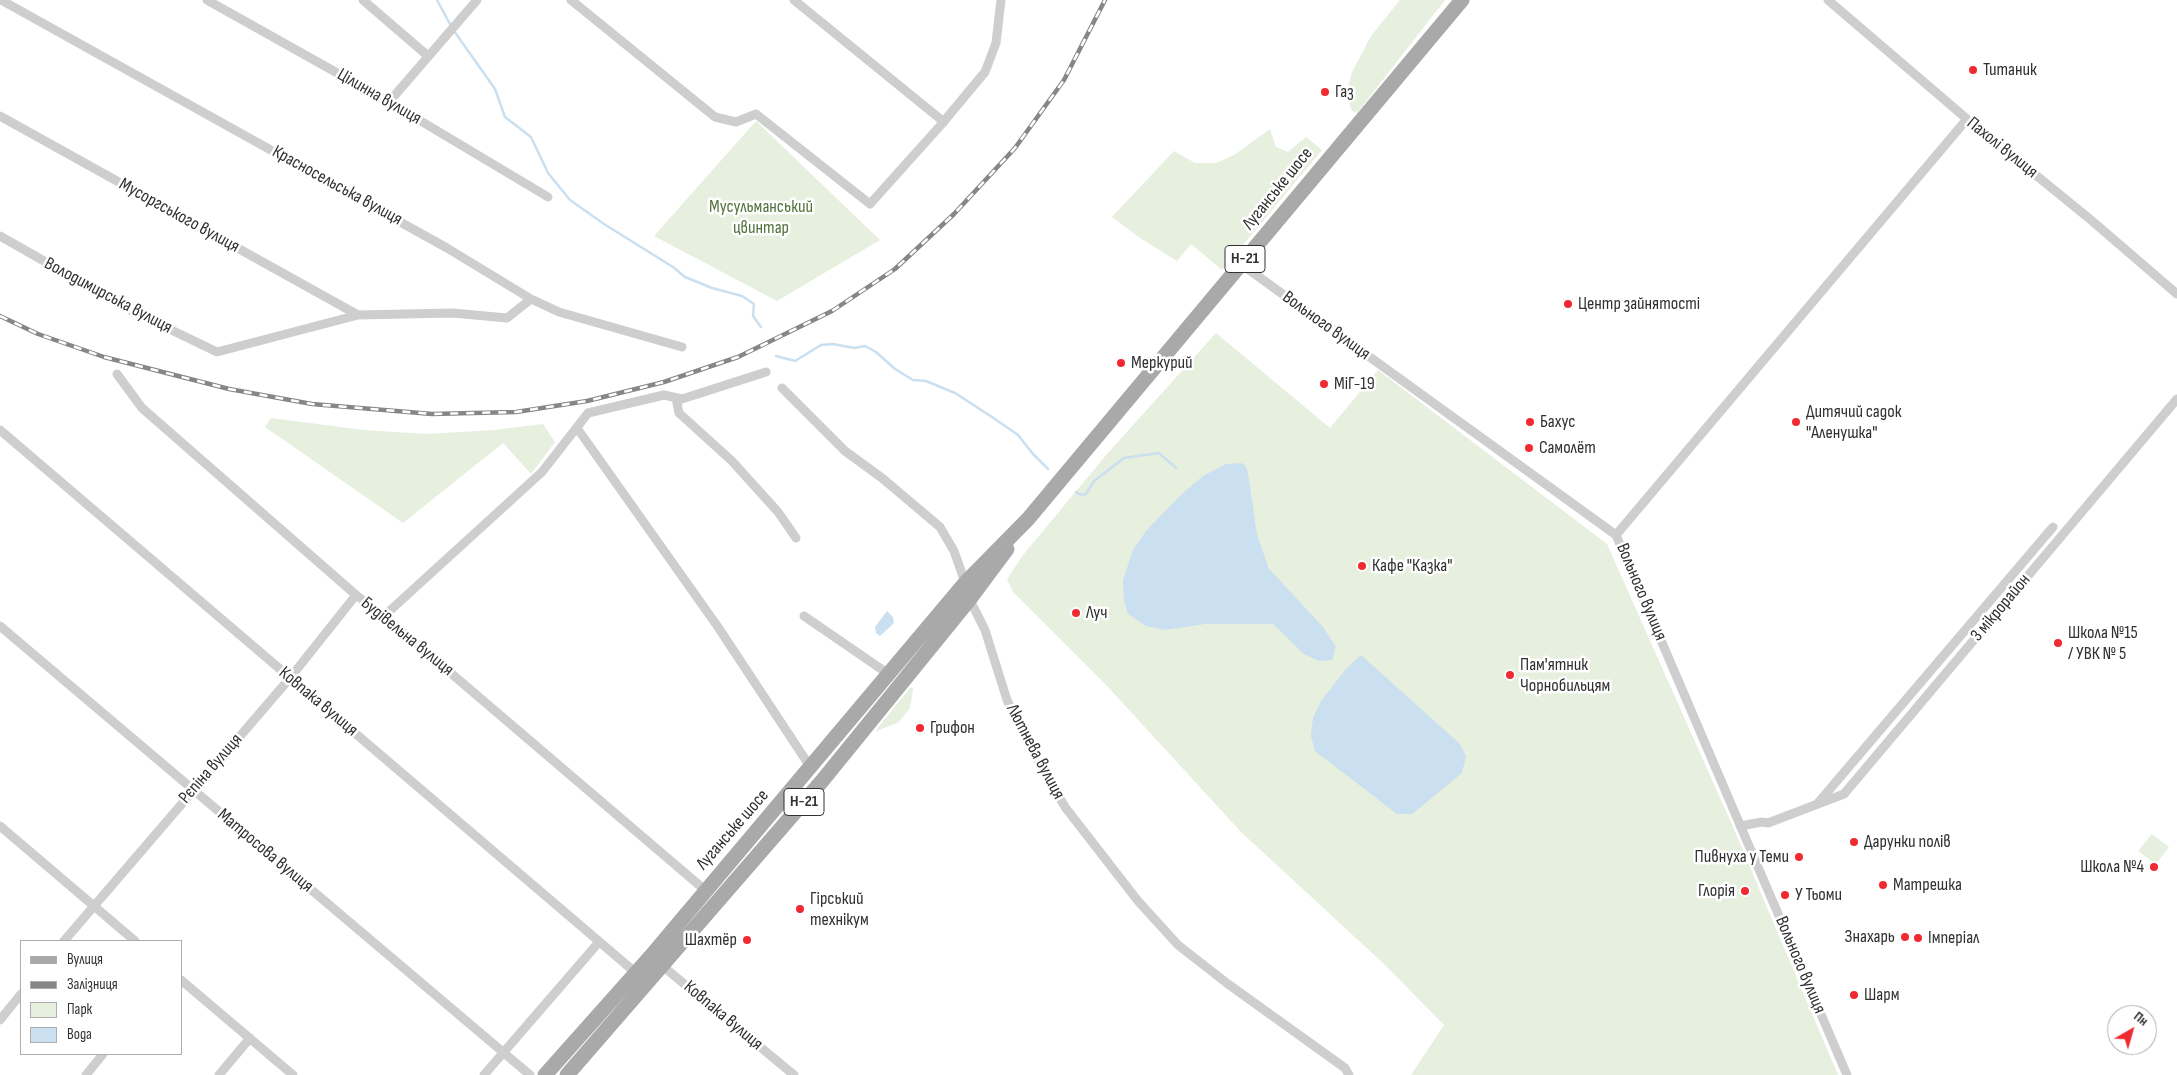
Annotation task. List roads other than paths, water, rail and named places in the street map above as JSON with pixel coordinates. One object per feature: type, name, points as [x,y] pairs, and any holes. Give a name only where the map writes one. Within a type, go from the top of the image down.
[{"type":"main road","name":"Луганське шосе","points":[[567,1075],[657,961],[706,891],[890,675],[965,583],[1028,519],[1462,0]]},
{"type":"main road","name":"Луганське шосе","points":[[545,1075],[636,973],[657,961],[822,781],[996,566],[1028,519]]},
{"type":"street","name":"Красносельська вулиця","points":[[2,0],[447,248],[531,299],[559,312],[682,347]]},
{"type":"street","name":"Цілинна вулиця","points":[[207,0],[389,102],[548,197]]},
{"type":"street","points":[[363,0],[428,56]]},
{"type":"street","points":[[389,102],[477,0]]},
{"type":"street","points":[[572,0],[715,117],[736,122],[756,114],[870,204],[944,122],[985,72],[996,43],[1001,0]]},
{"type":"street","points":[[794,0],[944,122]]},
{"type":"street","name":"Пахолі вулиця","points":[[1828,0],[2177,294]]},
{"type":"street","name":"Мусоргського вулиця","points":[[0,116],[358,315]]},
{"type":"street","points":[[1616,535],[1967,119]]},
{"type":"street","name":"Володимирська вулиця","points":[[0,236],[132,312],[217,352],[358,315]]},
{"type":"street","name":"Вольного вулиця","points":[[1241,264],[1616,535],[1847,1075]]},
{"type":"street","points":[[358,315],[453,313],[507,318],[531,299]]},
{"type":"street","points":[[384,616],[542,472],[588,413],[664,395],[682,400],[766,372]]},
{"type":"street","name":"Будівельна вулиця","points":[[117,374],[142,408],[356,595],[384,616],[706,891]]},
{"type":"street","name":"Лютнева вулиця","points":[[782,388],[845,451],[882,478],[940,527],[954,551],[969,600],[985,630],[1007,700],[1028,743],[1065,807],[1138,901],[1178,945],[1228,984],[1345,1068],[1350,1075]]},
{"type":"street","points":[[676,398],[679,413],[732,461],[778,512],[796,538]]},
{"type":"street","name":"3 мікрорайон","points":[[1740,826],[1762,822],[1768,824],[1844,794],[2177,398]]},
{"type":"street","points":[[577,428],[718,627],[811,768]]},
{"type":"street","name":"Ковпака вулиця","points":[[0,430],[636,973]]},
{"type":"street","name":"3 мікрорайон","points":[[1816,805],[2053,527]]},
{"type":"street","name":"Рєпіна вулиця","points":[[65,940],[290,678],[356,595]]},
{"type":"street","points":[[804,616],[890,675]]},
{"type":"street","name":"Матросова вулиця","points":[[0,626],[530,1075]]},
{"type":"street","points":[[0,826],[134,940]]},
{"type":"street","points":[[484,1075],[599,942]]},
{"type":"street","name":"Ковпака вулиця","points":[[657,961],[794,1075]]},
{"type":"street","points":[[182,981],[293,1075]]},
{"type":"street","points":[[0,1020],[20,995]]},
{"type":"street","points":[[219,1075],[250,1038]]},
{"type":"street","points":[[86,1075],[102,1055]]},
{"type":"water","points":[[1241,463],[1245,465],[1248,473],[1257,535],[1269,569],[1323,627],[1336,647],[1332,660],[1319,661],[1304,654],[1273,624],[1205,624],[1165,630],[1146,626],[1128,614],[1124,600],[1123,580],[1133,550],[1146,531],[1183,493],[1203,476],[1226,464]]},
{"type":"water","points":[[887,611],[893,617],[894,623],[880,636],[876,633],[875,627]]},
{"type":"water","points":[[1361,655],[1460,744],[1466,756],[1462,773],[1412,814],[1397,814],[1315,751],[1311,736],[1313,718],[1321,701],[1346,669]]},
{"type":"waterway","points":[[437,0],[451,26]]},
{"type":"waterway","points":[[454,31],[495,89],[505,117],[531,137],[548,173],[570,200],[604,224],[673,267],[685,277],[712,288],[742,296],[754,304],[753,316],[761,327]]},
{"type":"waterway","points":[[776,356],[795,361],[821,345],[833,344],[854,348],[865,346],[913,380],[926,381],[955,393],[992,417],[1018,435],[1048,469]]},
{"type":"waterway","points":[[1076,492],[1081,495],[1086,494],[1094,481],[1124,458],[1159,453],[1176,468]]},
{"type":"railway","points":[[0,316],[38,334],[104,357],[229,389],[312,404],[432,414],[516,412],[587,401],[664,382],[738,357],[832,311],[895,269],[954,214],[1015,148],[1064,80],[1105,0]]},
{"type":"place","name":"Титаник","points":[[1973,70]]},
{"type":"place","name":"Газ","points":[[1325,92]]},
{"type":"place","name":"Центр зайнятості","points":[[1568,304]]},
{"type":"place","name":"Меркурий","points":[[1121,363]]},
{"type":"place","name":"МіГ-19","points":[[1324,384]]},
{"type":"place","name":"Бахус","points":[[1530,422]]},
{"type":"place","name":"Дитячий садок \"Аленушка\"","points":[[1796,422]]},
{"type":"place","name":"Самолёт","points":[[1529,448]]},
{"type":"place","name":"Кафе \"Казка\"","points":[[1362,566]]},
{"type":"place","name":"Луч","points":[[1076,613]]},
{"type":"place","name":"Школа №15 / УВК № 5","points":[[2058,643]]},
{"type":"place","name":"Пам'ятник Чорнобильцям","points":[[1510,675]]},
{"type":"place","name":"Грифон","points":[[920,728]]},
{"type":"place","name":"Дарунки полів","points":[[1854,842]]},
{"type":"place","name":"Пивнуха у Теми","points":[[1799,857]]},
{"type":"place","name":"Школа №4","points":[[2154,867]]},
{"type":"place","name":"Матрешка","points":[[1883,885]]},
{"type":"place","name":"Глорія","points":[[1745,891]]},
{"type":"place","name":"У Тьоми","points":[[1785,895]]},
{"type":"place","name":"Гірський технікум","points":[[800,909]]},
{"type":"place","name":"Знахарь","points":[[1905,937]]},
{"type":"place","name":"Імперіал","points":[[1918,938]]},
{"type":"place","name":"Шахтёр","points":[[747,940]]},
{"type":"place","name":"Шарм","points":[[1854,995]]},
{"type":"park label","name":"Мусульманський цвинтар","points":[[761,217]]}]
